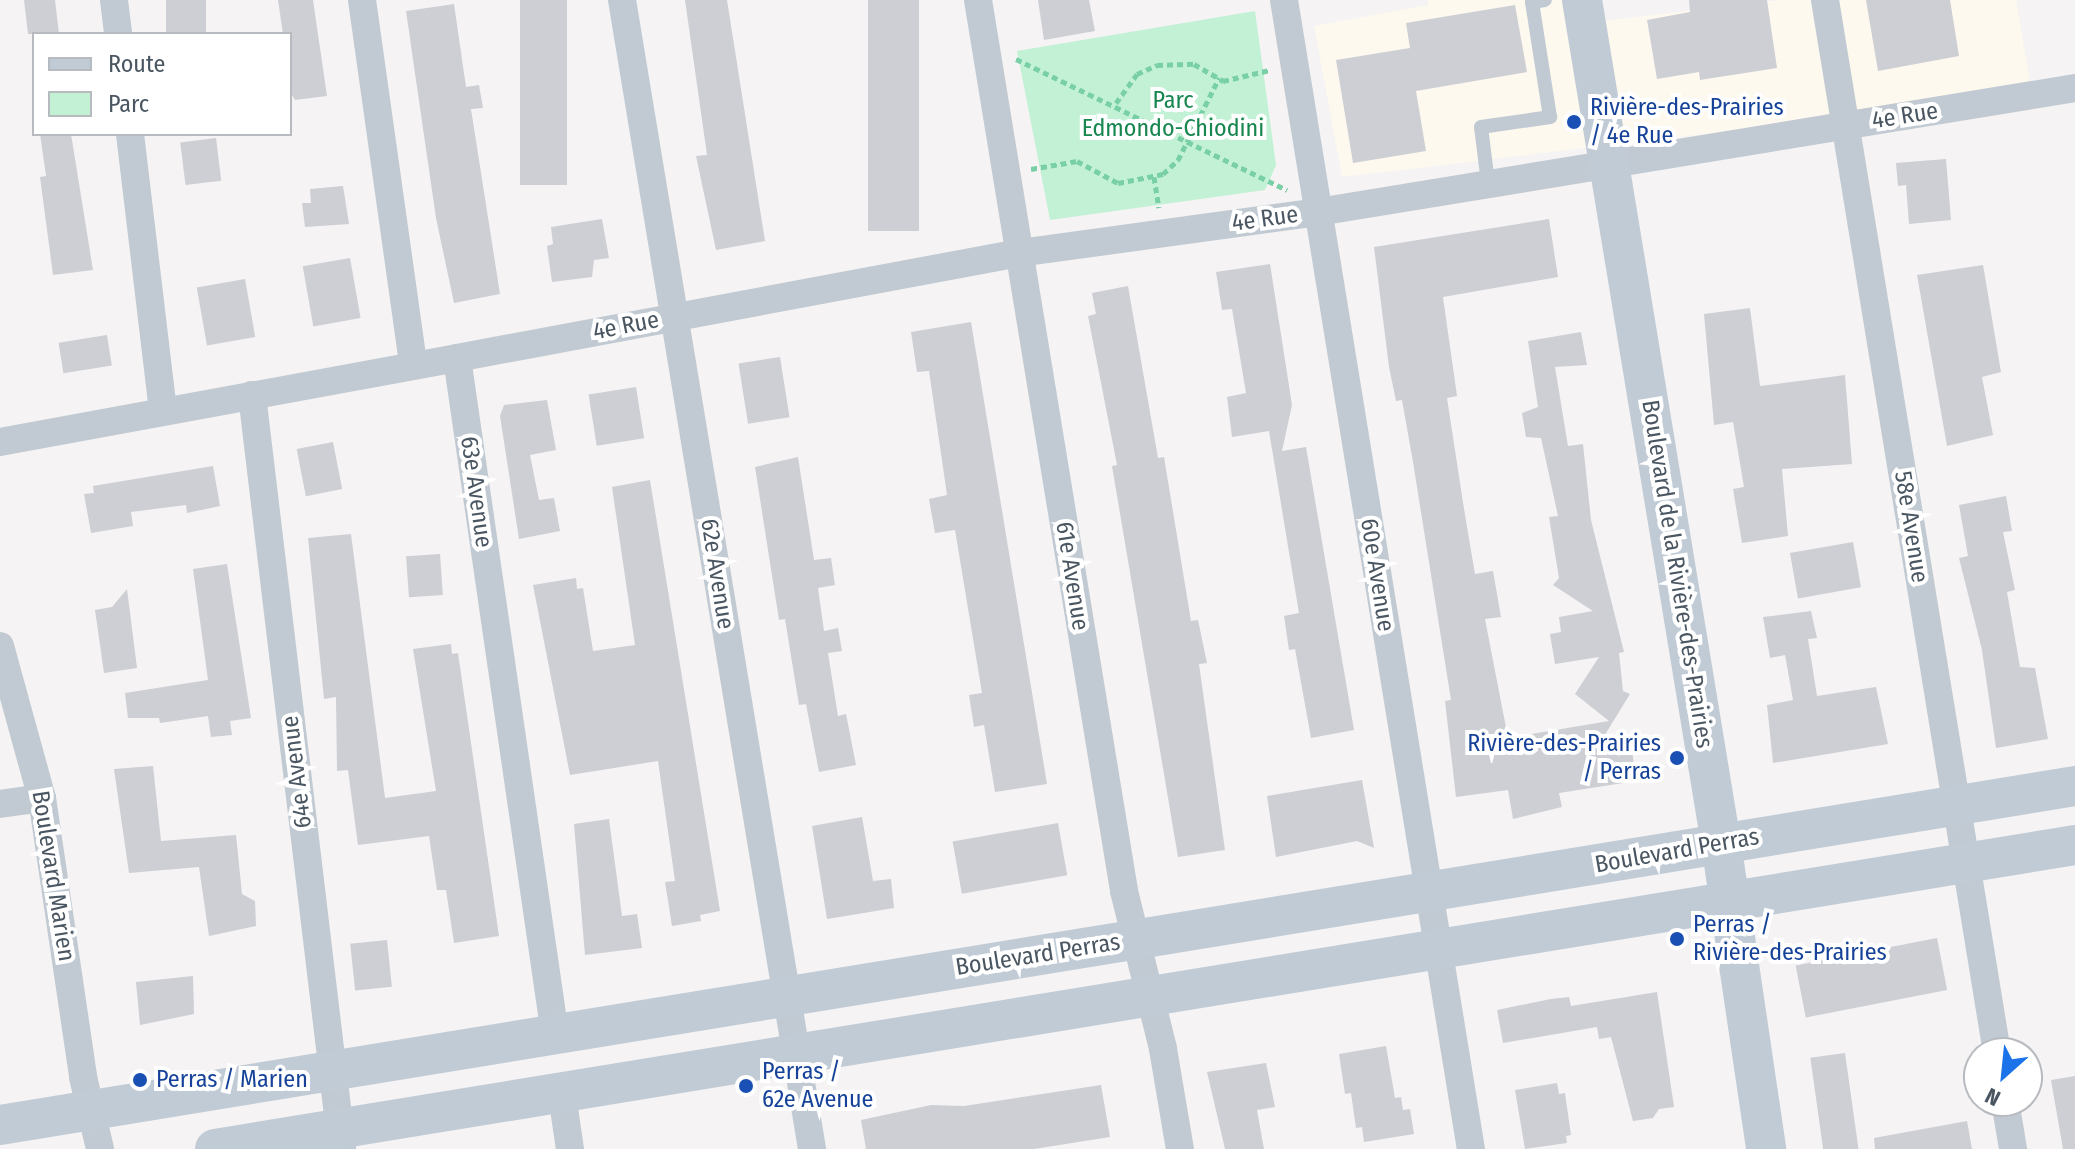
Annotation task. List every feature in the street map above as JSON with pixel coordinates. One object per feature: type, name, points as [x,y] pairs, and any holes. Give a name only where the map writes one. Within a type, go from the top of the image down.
[{"type":"main road","name":"Boulevard de la Rivière-des-Prairies","points":[[1582,0],[1721,843],[1766,1149]]},
{"type":"main road","name":"Boulevard Perras","points":[[0,1125],[2075,786]]},
{"type":"main road","points":[[215,1149],[341,1139],[562,1095],[796,1055],[2075,845]]},
{"type":"street","points":[[114,0],[118,32]]},
{"type":"street","points":[[362,0],[413,365]]},
{"type":"street","name":"62e Avenue","points":[[622,0],[812,1149]]},
{"type":"street","name":"61e Avenue","points":[[978,0],[1134,940],[1180,1149]]},
{"type":"street","name":"60e Avenue","points":[[1284,0],[1471,1149]]},
{"type":"street","name":"58e Avenue","points":[[1825,0],[1994,1037]]},
{"type":"street","name":"4e Rue","points":[[457,358],[1019,253],[1318,212],[2075,88]]},
{"type":"street","points":[[130,136],[163,410]]},
{"type":"street","points":[[0,442],[457,358]]},
{"type":"street","name":"63e Avenue","points":[[457,358],[555,1035]]},
{"type":"street","name":"64e Avenue","points":[[252,395],[341,1139]]},
{"type":"street","name":"Boulevard Marien","points":[[0,646],[42,798],[83,1077],[94,1109],[100,1149]]},
{"type":"street","points":[[0,804],[42,798]]},
{"type":"street","points":[[562,1095],[570,1149]]},
{"type":"street","points":[[2008,1117],[2013,1149]]},
{"type":"lane","points":[[1488,183],[1481,127],[1550,117],[1532,2],[1545,0]]},
{"type":"path","points":[[986,46],[1271,178],[1318,212]]},
{"type":"path","points":[[1116,104],[1137,74],[1157,65],[1194,64],[1223,81],[1295,65]]},
{"type":"path","points":[[1007,174],[1077,161],[1118,183],[1154,177],[1178,160],[1219,78]]},
{"type":"path","points":[[1154,177],[1159,203]]},
{"type":"shaded area","points":[[1428,0],[1582,0],[1586,23],[1781,0],[2016,0],[2032,95],[1342,177],[1314,26],[1428,5]]},
{"type":"green space","name":"Parc Edmondo-Chiodini","points":[[1255,11],[1276,165],[1265,190],[1050,220],[1017,51]]},
{"type":"building","points":[[24,0],[55,0],[59,32],[28,34]]},
{"type":"building","points":[[166,0],[206,0],[206,32],[166,32]]},
{"type":"building","points":[[278,0],[313,0],[327,96],[295,100],[292,95],[292,32],[283,32]]},
{"type":"building","points":[[520,0],[567,0],[567,185],[520,185]]},
{"type":"building","points":[[685,0],[727,0],[765,241],[716,250],[696,156],[707,155]]},
{"type":"building","points":[[868,0],[919,0],[919,231],[868,231]]},
{"type":"building","points":[[1038,0],[1089,0],[1095,31],[1044,40]]},
{"type":"building","points":[[1689,0],[1767,0],[1777,68],[1700,80],[1699,72],[1657,79],[1647,20],[1690,12]]},
{"type":"building","points":[[1866,0],[1950,0],[1959,56],[1878,71]]},
{"type":"building","points":[[454,4],[466,87],[479,85],[483,108],[471,109],[500,294],[454,303],[436,218],[406,11]]},
{"type":"building","points":[[1515,5],[1527,72],[1416,91],[1426,151],[1353,163],[1336,60],[1410,48],[1406,23]]},
{"type":"building","points":[[40,136],[71,136],[93,270],[53,275],[40,177],[46,176]]},
{"type":"building","points":[[216,138],[221,181],[186,185],[180,142]]},
{"type":"building","points":[[1946,159],[1951,220],[1909,224],[1906,185],[1898,186],[1896,163]]},
{"type":"building","points":[[343,186],[349,224],[305,227],[302,203],[311,203],[310,189]]},
{"type":"building","points":[[602,219],[609,258],[594,260],[592,277],[552,282],[547,246],[553,244],[551,227]]},
{"type":"building","points":[[1549,219],[1558,277],[1443,297],[1457,396],[1447,398],[1464,509],[1475,574],[1493,571],[1501,617],[1485,619],[1508,738],[1609,721],[1575,694],[1599,657],[1555,664],[1550,634],[1561,632],[1559,617],[1593,611],[1553,585],[1559,578],[1549,517],[1558,516],[1541,438],[1526,437],[1522,413],[1538,407],[1528,341],[1581,332],[1587,365],[1555,367],[1568,446],[1583,444],[1591,520],[1624,652],[1619,653],[1623,691],[1630,694],[1603,738],[1630,734],[1636,781],[1559,793],[1562,807],[1513,819],[1508,790],[1456,797],[1445,701],[1451,700],[1402,400],[1396,401],[1389,367],[1374,247]]},
{"type":"building","points":[[350,258],[361,318],[313,326],[303,266]]},
{"type":"building","points":[[1270,264],[1292,405],[1282,451],[1306,447],[1354,730],[1311,738],[1295,649],[1289,650],[1284,616],[1299,613],[1269,431],[1232,437],[1227,397],[1246,393],[1232,309],[1222,310],[1216,272]]},
{"type":"building","points":[[1983,265],[2001,372],[1982,377],[1993,435],[1947,446],[1917,275]]},
{"type":"building","points":[[245,279],[255,337],[207,346],[197,288]]},
{"type":"building","points":[[1128,286],[1158,458],[1164,457],[1191,621],[1198,620],[1207,663],[1199,664],[1225,850],[1178,857],[1112,466],[1117,465],[1088,316],[1096,314],[1092,293]]},
{"type":"building","points":[[1750,308],[1760,386],[1845,375],[1852,464],[1782,469],[1788,536],[1742,543],[1733,489],[1744,487],[1733,422],[1714,425],[1704,314]]},
{"type":"building","points":[[971,322],[1047,784],[995,792],[984,725],[974,727],[969,695],[982,693],[955,530],[935,533],[929,499],[947,495],[929,371],[917,372],[911,332]]},
{"type":"building","points":[[107,335],[112,366],[63,373],[59,343]]},
{"type":"building","points":[[780,357],[790,417],[748,424],[739,364]]},
{"type":"building","points":[[636,387],[644,438],[597,446],[589,395]]},
{"type":"building","points":[[547,400],[556,450],[530,455],[539,500],[554,498],[560,531],[519,539],[500,416],[504,405]]},
{"type":"building","points":[[333,442],[342,489],[306,496],[297,449]]},
{"type":"building","points":[[798,457],[814,560],[831,558],[835,585],[818,588],[824,631],[838,628],[842,651],[828,653],[838,716],[846,714],[856,765],[819,772],[806,704],[799,705],[785,619],[779,620],[755,467]]},
{"type":"building","points":[[213,466],[220,506],[187,513],[186,505],[131,512],[133,526],[91,533],[84,494],[94,493],[93,486]]},
{"type":"building","points":[[650,480],[720,911],[700,915],[701,921],[672,926],[665,882],[675,881],[658,761],[570,775],[533,585],[576,578],[577,589],[583,588],[593,651],[635,645],[612,487]]},
{"type":"building","points":[[2006,496],[2012,531],[2003,532],[2015,590],[2007,592],[2020,667],[2035,668],[2048,739],[1996,748],[1982,650],[1959,558],[1968,556],[1959,505]]},
{"type":"building","points":[[351,534],[385,798],[436,791],[413,649],[451,644],[452,654],[458,653],[499,936],[454,943],[446,890],[437,890],[429,836],[358,845],[348,770],[337,771],[336,697],[324,699],[308,538]]},
{"type":"building","points":[[1853,542],[1861,587],[1798,598],[1790,553]]},
{"type":"building","points":[[440,554],[443,595],[409,597],[406,556]]},
{"type":"building","points":[[227,564],[251,718],[230,721],[232,735],[211,737],[208,716],[160,723],[159,718],[128,718],[125,693],[208,680],[193,569]]},
{"type":"building","points":[[127,589],[137,668],[104,673],[95,610],[112,607]]},
{"type":"building","points":[[1811,611],[1817,638],[1808,639],[1817,696],[1876,687],[1888,744],[1773,763],[1767,705],[1793,700],[1785,655],[1770,658],[1763,617]]},
{"type":"building","points":[[153,766],[161,841],[236,835],[242,894],[255,901],[256,926],[209,936],[199,867],[129,873],[114,769]]},
{"type":"building","points":[[1362,780],[1374,848],[1357,841],[1276,857],[1267,796]]},
{"type":"building","points":[[862,817],[873,881],[891,879],[894,908],[827,919],[812,826]]},
{"type":"building","points":[[609,819],[622,916],[637,914],[642,948],[585,955],[574,824]]},
{"type":"building","points":[[1058,823],[1067,875],[962,894],[953,842]]},
{"type":"building","points":[[1937,938],[1947,990],[1806,1018],[1796,965]]},
{"type":"building","points":[[387,940],[392,987],[355,991],[350,944]]},
{"type":"building","points":[[193,976],[194,1014],[140,1025],[136,982]]},
{"type":"building","points":[[1657,992],[1674,1107],[1659,1109],[1653,1118],[1633,1121],[1611,1037],[1599,1039],[1597,1027],[1503,1043],[1497,1010],[1551,999],[1569,997],[1571,1006]]},
{"type":"building","points":[[1386,1046],[1395,1098],[1401,1097],[1403,1110],[1410,1109],[1414,1134],[1364,1142],[1362,1127],[1356,1128],[1351,1093],[1345,1094],[1339,1054]]},
{"type":"building","points":[[1845,1053],[1858,1149],[1823,1149],[1810,1058]]},
{"type":"building","points":[[1266,1063],[1275,1107],[1257,1110],[1264,1149],[1225,1149],[1207,1072]]},
{"type":"building","points":[[2075,1076],[2075,1149],[2063,1149],[2051,1080]]},
{"type":"building","points":[[1557,1083],[1559,1094],[1565,1093],[1571,1135],[1566,1136],[1567,1143],[1525,1149],[1515,1090]]},
{"type":"building","points":[[1101,1085],[1110,1137],[1034,1149],[866,1149],[861,1120],[931,1105],[964,1106]]},
{"type":"building","points":[[1967,1121],[1972,1149],[1875,1149],[1874,1138]]},
{"type":"place","name":"Rivière-des-Prairies / 4e Rue","points":[[1574,122]]},
{"type":"place","name":"Rivière-des-Prairies / Perras","points":[[1677,758]]},
{"type":"place","name":"Perras / Rivière-des-Prairies","points":[[1677,939]]},
{"type":"place","name":"Perras / Marien","points":[[140,1080]]},
{"type":"place","name":"Perras / 62e Avenue","points":[[746,1086]]}]
